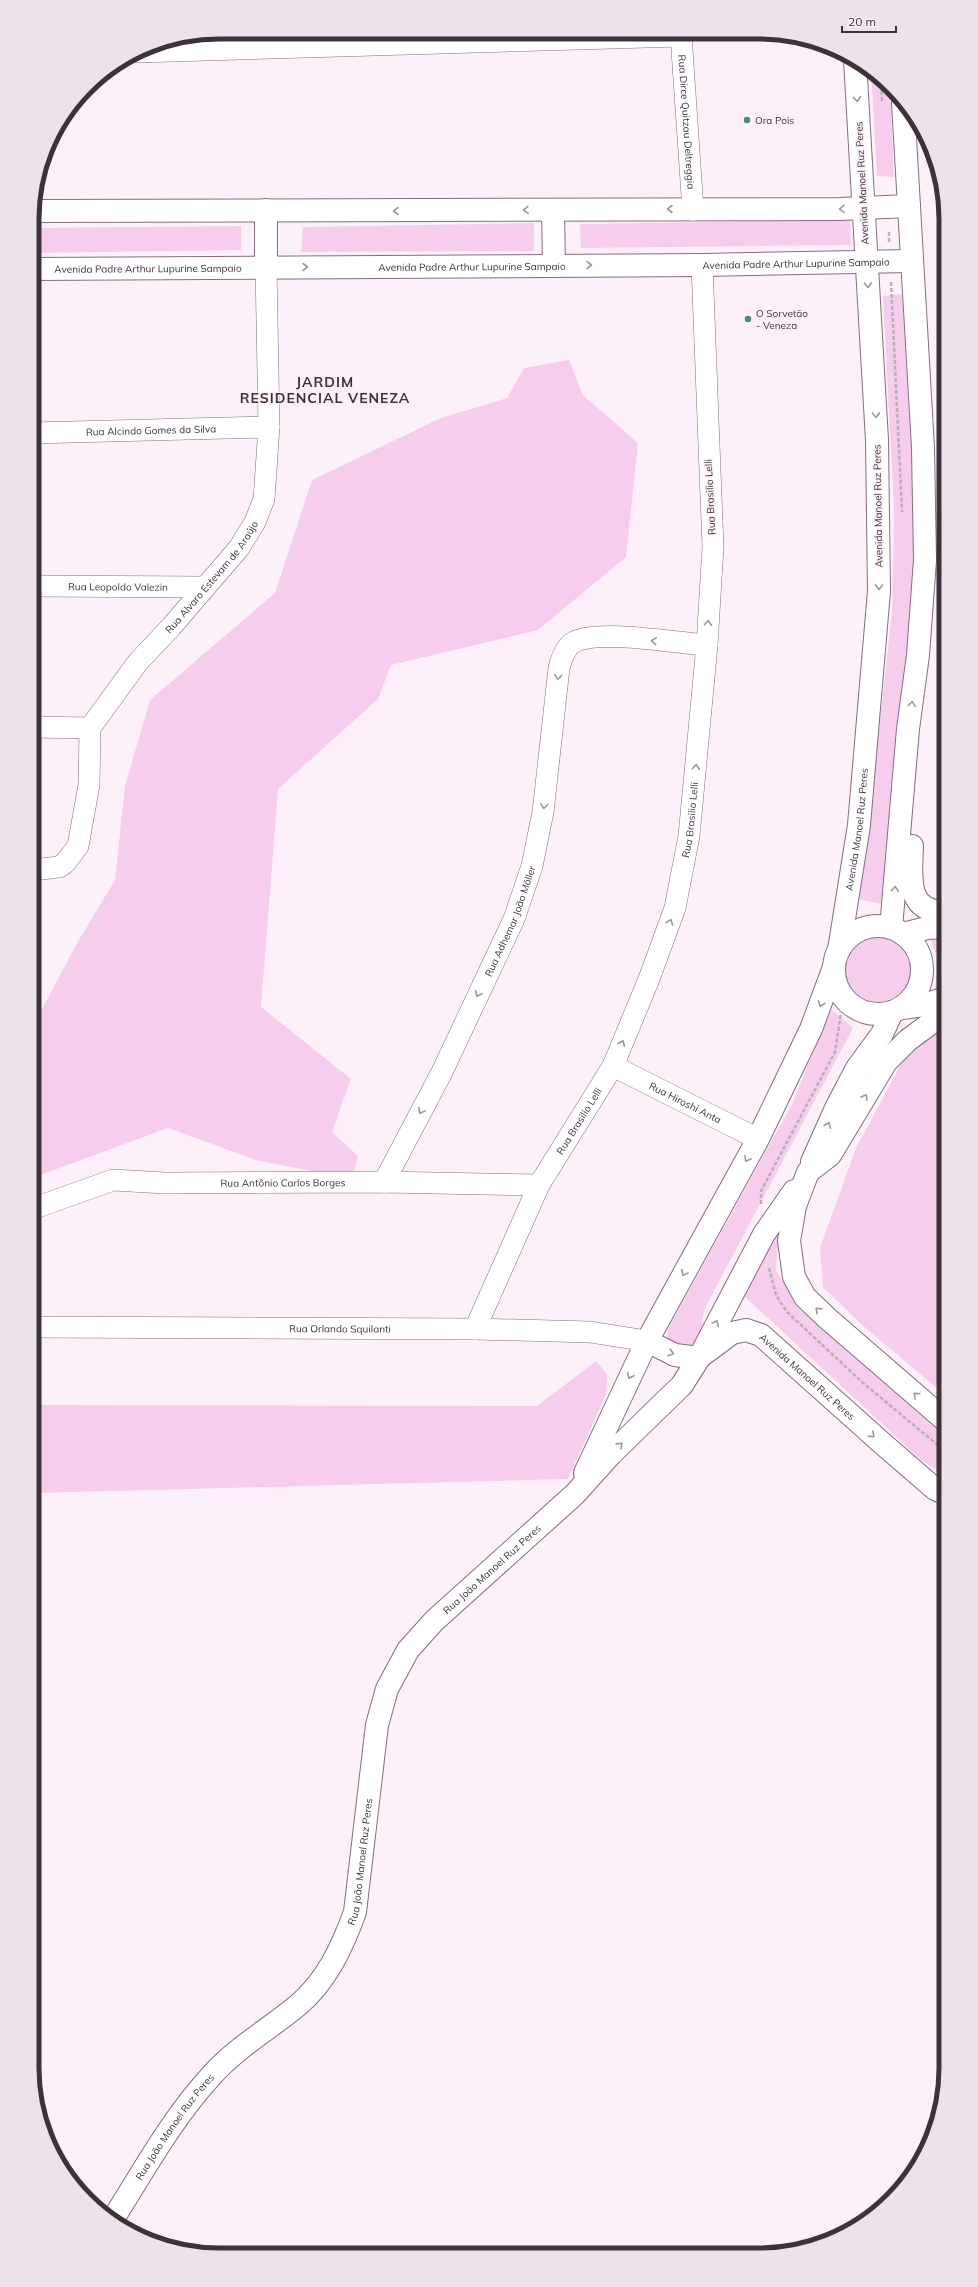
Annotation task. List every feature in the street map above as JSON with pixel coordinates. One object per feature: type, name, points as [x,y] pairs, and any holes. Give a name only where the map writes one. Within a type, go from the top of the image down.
[{"type":"main road","name":"Avenida Manoel Ruz Peres","points":[[647,1341],[758,1139],[811,1030],[837,959],[859,825],[879,591],[878,440],[855,67]]},
{"type":"main road","points":[[904,113],[911,262],[923,448],[925,560],[918,655],[908,729],[897,931],[917,950],[922,971],[917,992],[897,1010],[882,1034],[857,1068],[837,1106],[808,1172],[790,1223],[790,1259],[794,1277],[805,1297],[827,1318],[939,1415]]},
{"type":"main road","points":[[916,130],[938,508],[925,560]]},
{"type":"main road","points":[[39,211],[693,210],[864,209],[909,206]]},
{"type":"main road","points":[[266,210],[266,267]]},
{"type":"main road","points":[[553,210],[554,265]]},
{"type":"main road","name":"Avenida Padre Arthur Lupurine Sampaio","points":[[39,269],[702,265],[911,262]]},
{"type":"main road","points":[[908,729],[915,757],[911,881],[917,901],[925,910],[939,912]]},
{"type":"main road","points":[[939,927],[897,931],[882,926],[863,929],[853,934],[837,959],[838,988],[851,1005],[871,1014],[924,1005],[939,1000]]},
{"type":"main road","points":[[647,1341],[675,1354],[699,1358],[764,1234],[808,1172],[830,1155],[886,1062],[908,1040],[939,1017]]},
{"type":"main road","name":"Avenida Manoel Ruz Peres","points":[[699,1358],[732,1333],[746,1330],[761,1335],[883,1444],[939,1491]]},
{"type":"main road","name":"Rua João Manoel Ruz Peres","points":[[575,1494],[647,1341]]},
{"type":"main road","name":"Rua João Manoel Ruz Peres","points":[[115,2215],[176,2121],[212,2074],[298,2006],[326,1974],[345,1939],[355,1912],[377,1726],[387,1688],[408,1650],[434,1621],[575,1494],[612,1454],[682,1385],[699,1358]]},
{"type":"street","points":[[154,52],[579,39]]},
{"type":"street","name":"Rua Dirce Quitzau Deltreggia","points":[[681,39],[693,210]]},
{"type":"street","name":"Rua Brasilio Lelli","points":[[475,1329],[539,1185],[613,1066],[649,980],[675,908],[689,836],[707,645],[713,547],[702,265]]},
{"type":"street","name":"Rua Alvaro Estevam de Araújo","points":[[90,728],[138,662],[171,627],[238,548],[260,510],[264,499],[267,480],[269,427],[266,267]]},
{"type":"street","name":"Rua Alcindo Gomes da Silva","points":[[39,433],[269,427]]},
{"type":"street","name":"Rua Leopoldo Valezin","points":[[39,586],[204,587]]},
{"type":"street","name":"Rua Adhemar João Möller","points":[[384,1182],[442,1072],[514,919],[532,866],[543,812],[559,668],[564,654],[574,642],[607,636],[707,645]]},
{"type":"street","points":[[39,727],[90,728],[88,792],[78,846],[70,857],[58,867],[39,869]]},
{"type":"street","name":"Rua Hiroshi Anta","points":[[613,1066],[758,1139]]},
{"type":"street","name":"Rua Antônio Carlos Borges","points":[[39,1206],[113,1180],[165,1183],[384,1182],[539,1185]]},
{"type":"street","name":"Rua Orlando Squilanti","points":[[39,1327],[475,1329],[590,1332],[647,1341]]},
{"type":"shaded area","points":[[871,78],[890,96],[894,177],[877,176]]},
{"type":"shaded area","points":[[850,220],[851,245],[581,248],[580,224]]},
{"type":"shaded area","points":[[534,223],[534,251],[301,252],[303,227]]},
{"type":"shaded area","points":[[241,226],[241,250],[39,253],[39,228]]},
{"type":"shaded area","points":[[902,294],[915,512],[912,612],[887,905],[856,899],[874,776],[892,611],[894,511],[883,296]]},
{"type":"shaded area","points":[[569,360],[583,395],[638,443],[626,557],[538,630],[391,665],[378,699],[278,789],[261,1007],[351,1079],[332,1132],[358,1156],[354,1173],[310,1171],[256,1160],[168,1128],[39,1175],[39,1015],[77,943],[115,880],[125,786],[150,700],[275,593],[312,480],[441,418],[507,398],[524,368]]},
{"type":"shaded area","points":[[928,933],[939,933],[939,962]]},
{"type":"shaded area","points":[[871,936],[885,936],[897,941],[906,950],[911,962],[909,982],[902,993],[885,1002],[871,1002],[859,997],[850,988],[845,976],[845,962],[850,950],[859,941]]},
{"type":"shaded area","points":[[939,962],[939,992],[934,994]]},
{"type":"shaded area","points":[[831,1009],[853,1028],[704,1310],[700,1340],[691,1348],[673,1347],[667,1337],[668,1329],[792,1104]]},
{"type":"shaded area","points":[[939,1029],[939,1390],[860,1323],[823,1287],[820,1248],[856,1148],[909,1049]]},
{"type":"shaded area","points":[[779,1224],[776,1270],[797,1307],[939,1431],[939,1472],[921,1460],[743,1295]]},
{"type":"shaded area","points":[[596,1361],[607,1374],[606,1394],[568,1479],[39,1493],[39,1405],[537,1406]]},
{"type":"place","name":"Ora Pois","points":[[747,120]]},
{"type":"place","name":"O Sorvetão - Veneza","points":[[748,319]]},
{"type":"district","name":"JARDIM RESIDENCIAL VENEZA","points":[[325,390]]}]
